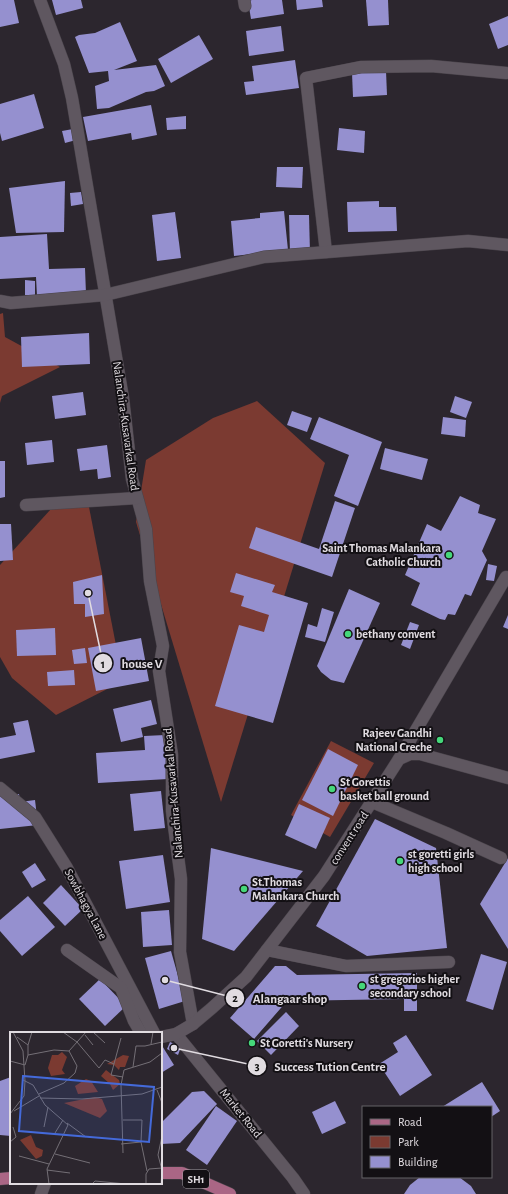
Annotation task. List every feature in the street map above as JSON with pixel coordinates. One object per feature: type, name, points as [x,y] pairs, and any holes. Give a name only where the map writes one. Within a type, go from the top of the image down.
[{"type":"main road","name":"SH1","points":[[162,1173],[182,1173],[230,1194]]},
{"type":"main road","points":[[0,1179],[10,1178]]},
{"type":"street","name":"Nalanchira-Kusavarkal Road","points":[[40,0],[64,64],[72,98],[123,398],[132,479],[146,529],[150,580],[163,646],[159,671],[172,755],[172,810],[181,879],[180,952],[193,1024]]},
{"type":"street","points":[[326,252],[306,78],[361,67],[431,66],[507,75]]},
{"type":"street","points":[[0,301],[11,303],[106,295],[264,257],[468,242],[508,246]]},
{"type":"street","points":[[26,504],[137,498]]},
{"type":"street","name":"convent road","points":[[162,1037],[176,1034],[193,1024],[246,977],[324,876],[399,759],[506,577]]},
{"type":"street","points":[[399,759],[410,754],[420,754],[508,778]]},
{"type":"street","name":"Sowbhagya Lane","points":[[0,788],[35,817],[67,868],[153,1032]]},
{"type":"street","points":[[372,802],[501,858]]},
{"type":"street","points":[[67,950],[121,988],[134,1021],[140,1032]]},
{"type":"street","points":[[267,950],[346,966],[449,962]]},
{"type":"street","name":"Market Road","points":[[176,1034],[293,1178],[304,1194]]},
{"type":"street","points":[[41,1194],[45,1184]]},
{"type":"green space","points":[[3,313],[5,337],[60,367],[2,396],[0,403],[0,314]]},
{"type":"green space","points":[[257,401],[325,463],[221,802],[136,522],[146,460],[213,418]]},
{"type":"green space","points":[[88,502],[123,681],[56,715],[12,678],[0,657],[0,565],[51,509]]},
{"type":"green space","name":"St Gorettis basket ball ground","points":[[331,741],[374,763],[330,837],[291,815]]},
{"type":"building","points":[[0,0],[14,0],[19,23],[0,27]]},
{"type":"building","points":[[52,0],[81,0],[83,8],[56,15]]},
{"type":"building","points":[[282,0],[284,14],[251,19],[248,1]]},
{"type":"building","points":[[296,0],[322,0],[323,7],[297,10]]},
{"type":"building","points":[[366,0],[388,0],[389,25],[368,26]]},
{"type":"building","points":[[508,16],[508,45],[498,49],[489,24]]},
{"type":"building","points":[[120,22],[137,61],[114,70],[156,65],[165,86],[154,91],[146,92],[109,108],[97,109],[95,86],[109,81],[108,71],[89,73],[75,37],[95,33]]},
{"type":"building","points":[[281,26],[284,51],[249,56],[246,31]]},
{"type":"building","points":[[199,35],[213,59],[171,83],[158,59]]},
{"type":"building","points":[[295,60],[299,88],[246,95],[244,82],[254,81],[252,66]]},
{"type":"building","points":[[386,71],[387,95],[353,97],[352,73]]},
{"type":"building","points":[[34,94],[44,128],[2,141],[0,133],[0,104]]},
{"type":"building","points":[[151,105],[157,135],[132,140],[131,133],[88,141],[83,117]]},
{"type":"building","points":[[186,116],[186,129],[167,130],[166,118]]},
{"type":"building","points":[[339,128],[365,131],[364,153],[337,150]]},
{"type":"building","points":[[73,129],[76,140],[65,143],[62,131]]},
{"type":"building","points":[[277,167],[303,167],[302,188],[276,187]]},
{"type":"building","points":[[65,181],[64,232],[16,233],[9,188]]},
{"type":"building","points":[[81,192],[83,204],[71,206],[70,193]]},
{"type":"building","points":[[379,201],[379,207],[396,207],[397,231],[348,232],[347,202]]},
{"type":"building","points":[[284,211],[288,250],[234,256],[231,221],[260,218],[260,213]]},
{"type":"building","points":[[175,212],[181,258],[157,261],[152,215]]},
{"type":"building","points":[[289,215],[309,215],[310,253],[290,253]]},
{"type":"building","points":[[47,234],[49,269],[85,268],[86,294],[37,296],[36,277],[0,279],[0,237]]},
{"type":"building","points":[[25,280],[35,281],[35,295],[25,295]]},
{"type":"building","points":[[89,333],[90,364],[22,367],[21,337]]},
{"type":"building","points":[[83,392],[86,415],[55,419],[52,396]]},
{"type":"building","points":[[455,396],[472,402],[466,418],[450,412]]},
{"type":"building","points":[[292,411],[312,418],[307,432],[287,425]]},
{"type":"building","points":[[319,417],[382,442],[358,506],[334,496],[349,455],[310,439]]},
{"type":"building","points":[[443,417],[466,420],[465,437],[441,434]]},
{"type":"building","points":[[52,440],[54,462],[27,465],[25,443]]},
{"type":"building","points":[[107,445],[111,477],[98,479],[97,469],[80,471],[77,449]]},
{"type":"building","points":[[385,448],[428,459],[422,480],[380,469]]},
{"type":"building","points":[[0,461],[5,461],[5,497],[0,498]]},
{"type":"building","name":"Saint Thomas Malankara Catholic Church","points":[[460,496],[480,505],[478,513],[496,519],[482,551],[487,560],[471,596],[465,594],[455,615],[448,614],[445,620],[411,605],[420,583],[405,575],[427,524],[441,531]]},
{"type":"building","points":[[335,501],[355,508],[332,577],[249,548],[256,527],[319,549]]},
{"type":"building","points":[[0,524],[11,524],[13,560],[0,561]]},
{"type":"building","points":[[488,564],[497,566],[494,581],[486,580]]},
{"type":"building","points":[[236,573],[275,585],[272,592],[308,603],[273,723],[215,706],[239,625],[264,632],[269,615],[241,606],[244,596],[230,592]]},
{"type":"building","points":[[102,575],[104,614],[85,617],[85,604],[74,604],[73,582]]},
{"type":"building","name":"bethany convent","points":[[349,589],[380,603],[344,683],[331,680],[321,672],[317,666]]},
{"type":"building","points":[[322,608],[334,612],[325,642],[305,637],[308,624],[317,627]]},
{"type":"building","points":[[508,615],[508,629],[503,627]]},
{"type":"building","points":[[410,622],[419,625],[410,649],[401,645]]},
{"type":"building","points":[[55,628],[56,655],[17,656],[16,630]]},
{"type":"building","points":[[141,638],[149,681],[96,691],[88,648]]},
{"type":"building","points":[[85,648],[87,663],[74,664],[72,650]]},
{"type":"building","points":[[74,670],[75,685],[48,686],[47,672]]},
{"type":"building","points":[[151,700],[157,724],[141,728],[143,737],[121,742],[113,709]]},
{"type":"building","points":[[28,720],[35,752],[0,759],[0,738],[16,735],[13,723]]},
{"type":"building","points":[[165,735],[168,779],[98,783],[96,753],[145,750],[144,736]]},
{"type":"building","points":[[328,749],[358,765],[333,816],[302,800]]},
{"type":"building","points":[[161,791],[165,828],[134,831],[130,794]]},
{"type":"building","points":[[19,794],[20,802],[35,800],[38,825],[0,829],[0,796]]},
{"type":"building","points":[[299,804],[330,818],[316,849],[285,835]]},
{"type":"building","points":[[375,819],[436,848],[447,948],[367,956],[316,926]]},
{"type":"building","points":[[211,848],[303,871],[234,951],[202,939]]},
{"type":"building","points":[[163,855],[170,902],[126,909],[119,861]]},
{"type":"building","points":[[508,858],[508,949],[480,904]]},
{"type":"building","points":[[35,863],[46,880],[32,888],[22,872]]},
{"type":"building","points":[[61,885],[83,909],[65,926],[43,903]]},
{"type":"building","points":[[28,896],[55,927],[22,956],[0,931],[0,920]]},
{"type":"building","points":[[169,910],[172,945],[143,947],[141,912]]},
{"type":"building","points":[[171,951],[185,1001],[159,1009],[145,958]]},
{"type":"building","points":[[481,954],[507,962],[493,1010],[466,1001]]},
{"type":"building","points":[[275,966],[286,966],[297,975],[417,973],[417,1011],[404,1011],[404,999],[287,1001],[254,1039],[230,1018]]},
{"type":"building","points":[[100,979],[126,1006],[105,1026],[79,999]]},
{"type":"building","points":[[286,1012],[299,1026],[271,1055],[257,1041]]},
{"type":"building","points":[[406,1035],[432,1075],[400,1096],[379,1064],[398,1052],[393,1043]]},
{"type":"building","points":[[170,1042],[181,1047],[178,1055],[167,1049]]},
{"type":"building","points":[[162,1046],[174,1065],[162,1072]]},
{"type":"building","points":[[10,1077],[10,1136],[0,1135],[0,1081]]},
{"type":"building","points":[[482,1082],[500,1111],[492,1116],[492,1106],[444,1106]]},
{"type":"building","points":[[204,1091],[217,1104],[180,1143],[162,1144],[162,1122],[192,1092]]},
{"type":"building","points":[[335,1101],[346,1123],[322,1134],[312,1112]]},
{"type":"building","points":[[216,1106],[237,1121],[207,1165],[186,1150]]},
{"type":"building","points":[[419,1178],[460,1178],[471,1186],[476,1194],[404,1194],[410,1185]]},
{"type":"place","name":"Saint Thomas Malankara Catholic Church","points":[[449,555]]},
{"type":"place","name":"house V","points":[[88,593]]},
{"type":"place","name":"bethany convent","points":[[348,634]]},
{"type":"place","name":"Rajeev Gandhi National Creche","points":[[440,740]]},
{"type":"place","name":"St Gorettis basket ball ground","points":[[332,789]]},
{"type":"place","name":"st goretti girls high school","points":[[400,861]]},
{"type":"place","name":"St.Thomas Malankara Church","points":[[244,889]]},
{"type":"place","name":"Alangaar shop","points":[[165,980]]},
{"type":"place","name":"st gregorios higher secondary school","points":[[362,986]]},
{"type":"place","name":"St Goretti's Nursery","points":[[252,1043]]},
{"type":"place","name":"Success Tution Centre","points":[[174,1048]]}]
